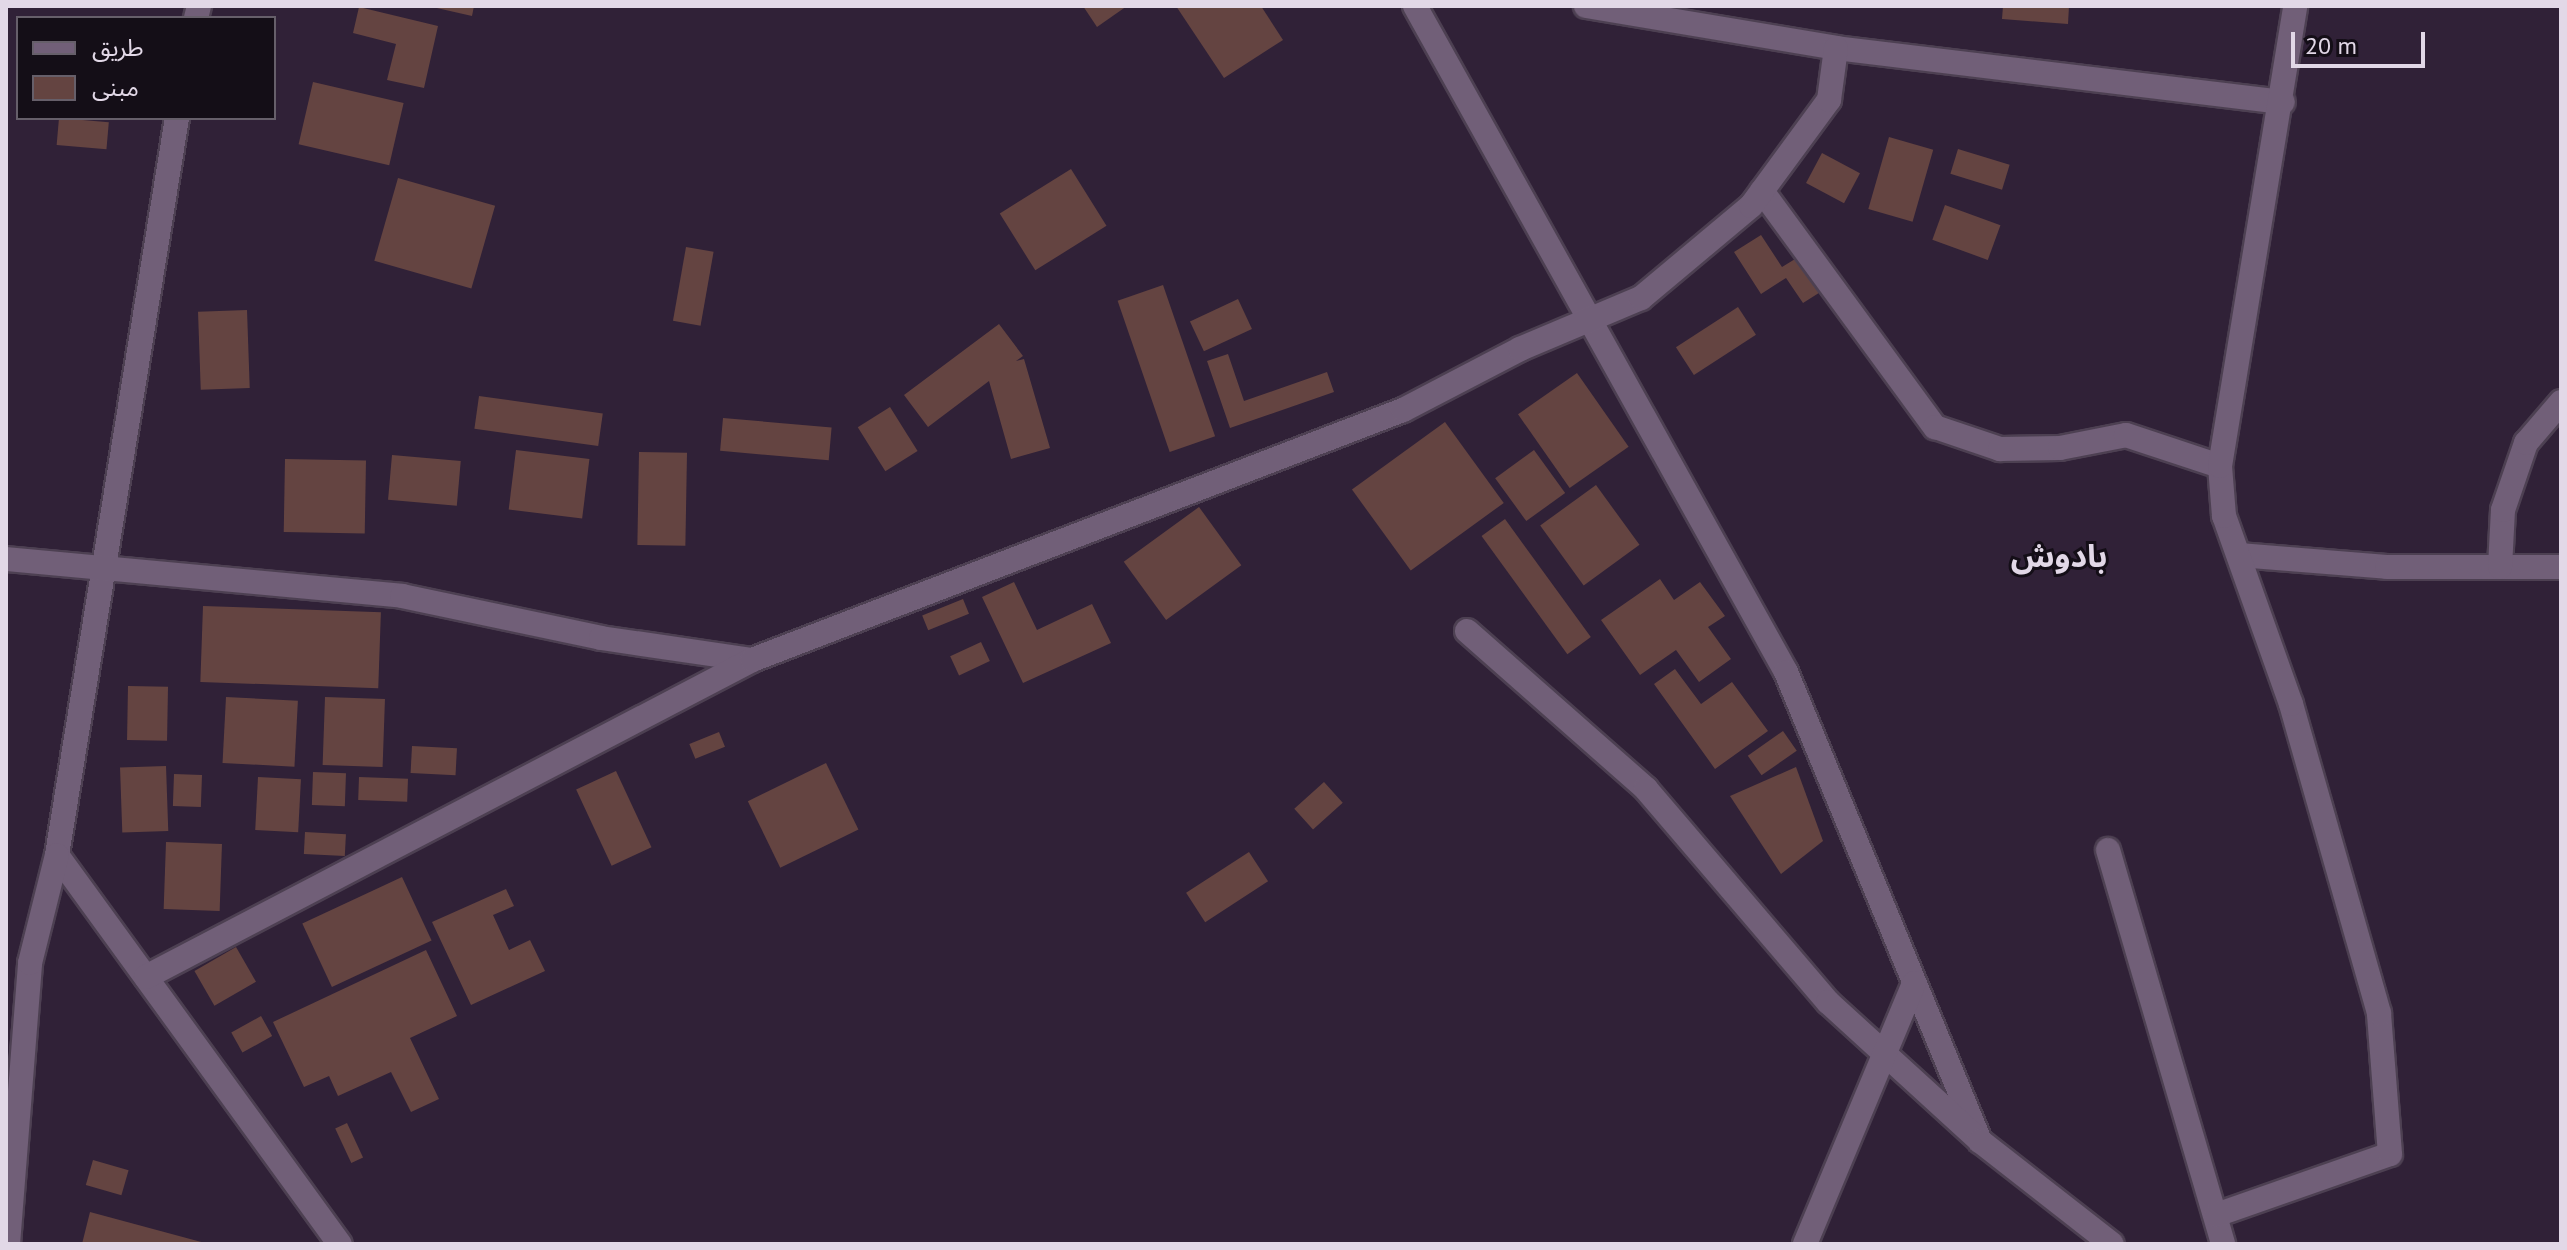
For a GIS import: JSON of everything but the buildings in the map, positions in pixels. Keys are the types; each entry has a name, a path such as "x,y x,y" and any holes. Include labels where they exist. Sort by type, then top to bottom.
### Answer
{"street":[{"path":"1415,6 1786,672 1980,1141"},
{"path":"1586,6 1711,17 1836,48 2283,102"},
{"path":"2216,1215 2390,1154 2376,998 2291,704 2224,516 2220,466 2283,102 2295,6"},
{"path":"146,977 752,660 1403,410 1641,298 1762,191 1829,100 1836,48"},
{"path":"8,1244 18,964 57,855 177,120"},
{"path":"1762,191 1935,427 2000,449 2060,448 2126,435 2220,466"},
{"path":"2500,567 2503,510 2526,443 2561,402"},
{"path":"2239,555 2561,567"},
{"path":"6,559 402,596 752,660"},
{"path":"1467,631 1646,789 1828,1002 1980,1141 2112,1244"},
{"path":"2108,850 2223,1244"},
{"path":"57,855 340,1244"},
{"path":"1805,1244 1883,1051 1914,983"}],"district":[{"name":"بادوش","path":"2059,555"}]}
